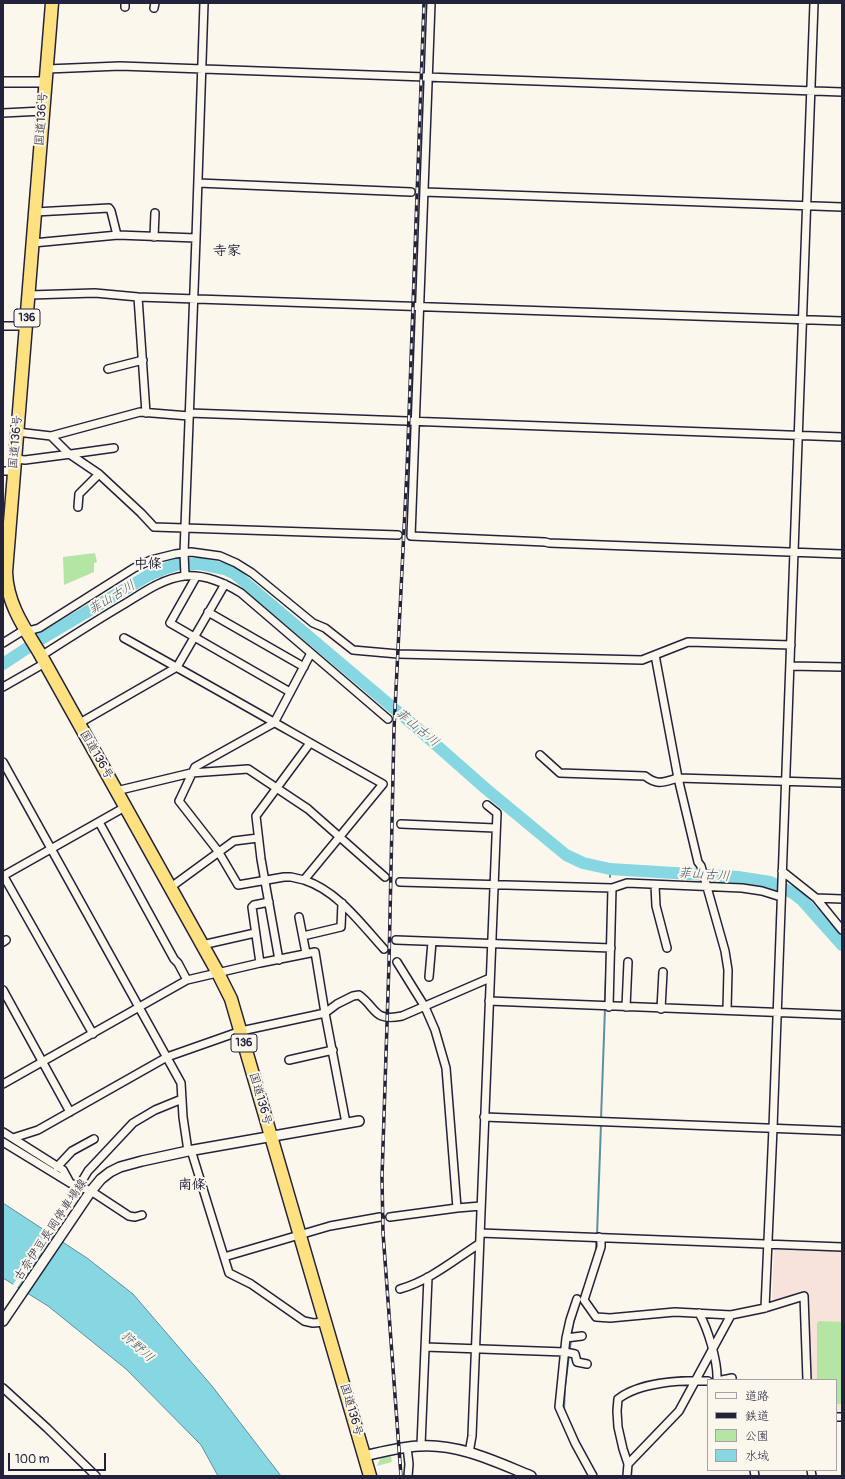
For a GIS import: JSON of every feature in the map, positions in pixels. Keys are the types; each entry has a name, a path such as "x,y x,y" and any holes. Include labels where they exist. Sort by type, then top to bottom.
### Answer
{"highway":[{"name":"国道136号","path":"52,3 17,432 11,467 6,572 4,584 26,633 171,887 218,972 231,999 370,1476"}],"main road":[{"path":"3,82 45,82"},
{"name":"古奈伊豆長岡停車場線","path":"3,1321 100,1179 120,1167 189,1151 359,1121"},
{"path":"364,1456 407,1447 421,1446 448,1448 490,1459 531,1476"}],"street":[{"path":"185,575 184,554 204,3"},
{"path":"431,3 427,77 411,536 549,543 842,554"},
{"path":"765,1308 773,1128 814,3"},
{"path":"47,69 120,66 202,68 842,92"},
{"path":"3,113 43,111"},
{"path":"198,183 411,192"},
{"path":"424,192 842,207"},
{"path":"35,212 109,208 117,235"},
{"path":"154,237 155,214"},
{"path":"33,243 117,235 196,238"},
{"path":"29,295 95,293 138,296 842,321"},
{"path":"138,296 146,413"},
{"path":"3,326 26,326"},
{"path":"108,369 143,360"},
{"path":"17,432 51,436 140,412 842,437"},
{"path":"51,436 71,454 98,474 134,506 154,527 398,535"},
{"path":"11,467 25,460 114,448"},
{"path":"78,507 79,494 98,474"},
{"path":"3,643 36,629 134,568 151,560 184,554 201,553 220,556 236,563 252,573 313,623 325,628 353,650 398,654 642,660 688,642 791,645"},
{"path":"3,687 41,657 103,616 154,586 185,575 225,584 241,593 388,719"},
{"path":"196,577 170,623 290,692"},
{"path":"78,724 177,667 225,584"},
{"path":"208,612 304,667"},
{"path":"124,638 382,784 304,880"},
{"path":"311,653 274,723 195,767 179,801 218,851 238,885 265,879 288,877 304,880 321,888 342,903 384,949"},
{"path":"655,656 678,778 698,862 701,866 725,951 728,970 727,1010"},
{"path":"790,666 842,668"},
{"path":"279,960 258,838 256,816 310,743"},
{"path":"540,755 560,773 645,776 655,783 661,783 678,778 842,783"},
{"path":"3,762 181,1083 189,1151 231,1274 251,1284 304,1320 313,1323 326,1322"},
{"path":"116,791 191,773 248,768 308,809 385,877"},
{"path":"469,1453 472,1436 476,1349 495,828 497,813 487,804"},
{"path":"93,1034 3,876 125,807"},
{"path":"99,822 187,980"},
{"path":"401,824 495,828"},
{"path":"171,887 218,851 236,840 258,838"},
{"path":"782,873 816,898 842,930"},
{"path":"400,882 612,888 628,883 654,885 706,884 762,891 781,896"},
{"path":"654,885 656,906 667,948"},
{"path":"608,1007 612,888"},
{"path":"816,898 842,899"},
{"path":"260,963 252,907 269,902"},
{"path":"303,936 340,928 342,924 342,903"},
{"path":"299,917 306,953"},
{"path":"202,944 256,933"},
{"path":"396,940 610,948"},
{"path":"429,977 432,942"},
{"path":"3,1084 187,980 315,952 346,1123"},
{"path":"397,962 425,1007 435,1030 446,1068 457,1208"},
{"path":"626,1007 628,962"},
{"path":"661,1009 663,972"},
{"path":"13,1138 38,1130 167,1057 241,1031 325,1013 337,1004 353,996 359,995 379,1016 402,1016 490,978"},
{"path":"3,990 70,1112"},
{"path":"489,1001 608,1007 842,1015"},
{"path":"289,1060 333,1050"},
{"path":"79,1186 88,1171 133,1123 155,1110 182,1098"},
{"path":"484,1117 842,1131"},
{"path":"3,1132 63,1170 70,1183"},
{"path":"57,1166 72,1151 94,1139"},
{"path":"3,1142 70,1183 91,1191 128,1216 135,1217 142,1215"},
{"path":"390,1217 481,1206"},
{"path":"224,1257 300,1234 339,1224 380,1217"},
{"path":"480,1233 842,1247"},
{"path":"598,1237 601,1242 601,1247 584,1300 596,1317 610,1318 675,1312 731,1315 765,1308 804,1296 807,1379"},
{"path":"400,1289 428,1277 479,1244"},
{"path":"421,1446 428,1277"},
{"path":"577,1299 570,1320 569,1338 559,1409 575,1444 593,1476"},
{"path":"699,1313 704,1322 717,1371 717,1379"},
{"path":"628,1464 630,1460 679,1411 711,1348 731,1315"},
{"path":"569,1338 582,1336"},
{"path":"426,1347 567,1353 575,1354 577,1362 587,1364"},
{"path":"727,1379 732,1378"},
{"path":"627,1476 628,1464 618,1429 618,1399 637,1388 695,1380 707,1381"},
{"path":"3,1388 36,1417 96,1476"},
{"path":"407,1447 409,1464 408,1476"}],"shaded area":[{"path":"776,1247 842,1249 842,1415 837,1415 837,1379 810,1379 806,1293 804,1292 775,1300 772,1298 774,1250"}],"green space":[{"path":"95,553 97,562 94,563 94,572 64,585 63,557"},
{"path":"819,1321 842,1322 842,1404 837,1404 837,1379 817,1379 817,1323"},
{"path":"391,1456 392,1462 377,1466 380,1459"}],"water":[{"name":"狩野川","path":"3,1203 87,1258 133,1294 212,1386 281,1476 218,1476 201,1445 126,1369 48,1306 3,1278"}],"pier":[{"path":"50,1231 54,1234 16,1289 12,1286"}],"waterway":[{"name":"菲山古川","path":"3,664 41,639 149,575 178,564 200,564 225,569 235,574 417,728 485,788 566,855 583,863 610,869 738,877 770,882 793,893 802,900 842,945"},
{"name":"菲山古川","path":"610,869 610,877"},
{"path":"607,936 607,946"},
{"path":"605,1003 607,950"},
{"path":"601,1119 605,1008"},
{"path":"597,1235 601,1124"},
{"path":"596,1240 596,1253"},
{"path":"571,1336 581,1297"},
{"path":"564,1411 565,1386 571,1340"}],"railway":[{"path":"401,1476 383,1233 382,1177 389,963 394,729 407,470 424,3"}],"district":[{"name":"寺家","path":"227,251"},
{"name":"中條","path":"148,564"},
{"name":"南條","path":"192,1185"}]}
